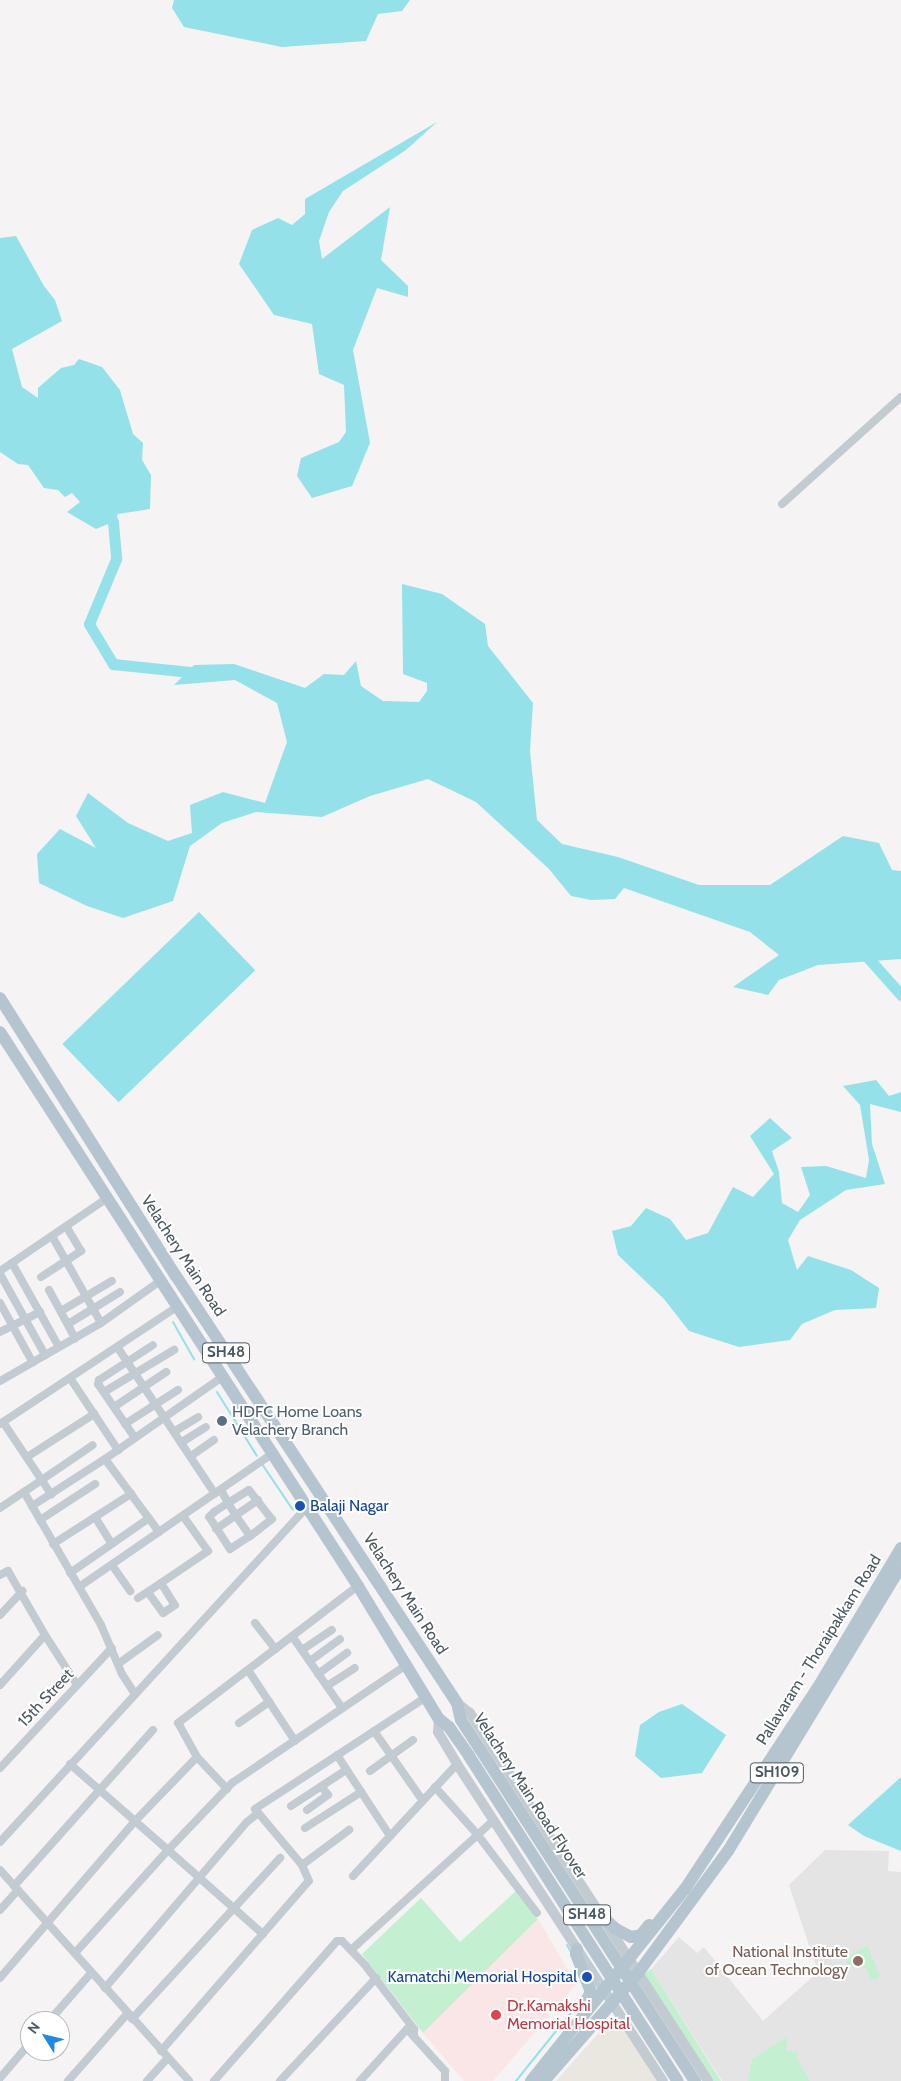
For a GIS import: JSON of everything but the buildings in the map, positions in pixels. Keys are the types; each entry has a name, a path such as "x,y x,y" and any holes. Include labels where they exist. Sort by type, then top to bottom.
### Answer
{"main road":[{"name":"Velachery Main Road","path":"0,998 176,1276 457,1703"},
{"name":"Velachery Main Road","path":"0,1032 106,1199 358,1586 439,1719"},
{"name":"Pallavaram - Thoraipakkam Road","path":"686,1890 725,1856 890,1577 897,1564 901,1548"},
{"path":"373,1611 390,1600"},
{"name":"Pallavaram - Thoraipakkam Road","path":"531,2081 602,1989 630,1960 686,1890 712,1847 824,1687"},
{"name":"Velachery Main Road Flyover","path":"457,1703 461,1720 474,1752 678,2081"},
{"name":"Velachery Main Road Flyover","path":"439,1719 450,1727 474,1752 695,2081"},
{"path":"596,1910 616,1929 631,1936 641,1935 673,1907"},
{"name":"Pallavaram - Thoraipakkam Road","path":"544,2081 638,1973 673,1907"},
{"path":"548,2060 548,2051 591,1992 576,1954 577,1949"}],"street":[{"path":"782,504 901,397"},
{"path":"45,1356 4,1290 0,1272 106,1199"},
{"path":"41,1277 81,1252 66,1226"},
{"path":"52,1236 101,1323"},
{"path":"12,1263 59,1348"},
{"path":"61,1311 112,1281"},
{"path":"0,1381 101,1323 160,1281"},
{"path":"49,1290 76,1338"},
{"path":"68,1324 120,1292"},
{"path":"0,1303 32,1363"},
{"path":"51,1494 2,1423 118,1348 177,1306"},
{"path":"0,1332 40,1312"},
{"path":"135,1438 104,1392 99,1380 153,1345"},
{"path":"118,1348 198,1467 228,1503 250,1536"},
{"path":"104,1392 174,1350"},
{"path":"114,1407 166,1372"},
{"path":"32,1506 105,1459 222,1377"},
{"path":"70,1378 118,1450"},
{"path":"125,1424 178,1390"},
{"path":"27,1458 94,1414"},
{"path":"175,1432 198,1417"},
{"path":"182,1442 206,1427"},
{"path":"191,1456 214,1440"},
{"path":"0,1508 93,1446"},
{"path":"79,1588 272,1454"},
{"path":"105,1459 159,1532"},
{"path":"198,1467 206,1462"},
{"path":"40,1520 95,1484"},
{"path":"250,1490 258,1500 272,1519 232,1549 209,1517 250,1490"},
{"path":"24,1492 112,1648 118,1664 135,1694"},
{"path":"53,1544 131,1494"},
{"path":"13,1499 32,1506"},
{"path":"216,1529 258,1500"},
{"path":"0,1842 306,1508"},
{"path":"138,1598 208,1551 183,1516"},
{"path":"95,1517 111,1543"},
{"path":"70,1573 149,1518"},
{"path":"112,1565 130,1591"},
{"path":"0,1576 8,1571 22,1591 45,1635 77,1685"},
{"path":"148,1592 163,1613 176,1605 161,1583"},
{"path":"226,1789 197,1757 178,1723 358,1586"},
{"path":"0,1615 22,1591"},
{"path":"255,1623 274,1649"},
{"path":"302,1650 332,1630"},
{"path":"0,1685 45,1635"},
{"path":"118,1664 158,1635"},
{"path":"292,1636 342,1708"},
{"path":"310,1661 340,1639"},
{"name":"15th Street","path":"0,1768 112,1648"},
{"path":"318,1674 347,1653"},
{"path":"75,1953 226,1789 406,1665"},
{"path":"327,1686 355,1668"},
{"path":"248,1670 294,1741"},
{"path":"161,2051 308,1881 302,1865 255,1809 426,1697"},
{"path":"239,1723 269,1702"},
{"path":"457,1703 470,1713 708,2081"},
{"path":"439,1719 438,1732 457,1764 611,2004 663,2081"},
{"path":"0,1910 16,1888 153,1730"},
{"path":"374,1731 423,1801"},
{"path":"370,1771 413,1740"},
{"path":"337,1755 390,1836"},
{"path":"0,1978 135,1821 197,1757"},
{"path":"70,1764 263,1934"},
{"path":"353,1876 457,1764"},
{"path":"291,1806 346,1770"},
{"path":"307,1810 328,1796 321,1786"},
{"path":"436,1787 477,1834 537,1913"},
{"path":"305,1828 361,1792"},
{"path":"105,1988 247,1822 258,1813"},
{"path":"351,1950 494,1820"},
{"path":"302,1865 349,1830"},
{"path":"68,2081 280,1858"},
{"path":"0,1870 189,2081"},
{"path":"214,2081 337,1941 342,1941 376,1978 414,2029 414,2035"},
{"path":"58,2011 92,1972"},
{"path":"280,2081 376,1978"},
{"path":"360,2081 400,2033 407,2029 445,2071 445,2081"},
{"path":"0,2078 20,2055"},
{"path":"147,2081 168,2058"}],"shaded area":[{"name":"National Institute of Ocean Technology","path":"825,1850 889,1851 888,1871 901,1872 901,2081 722,2081 651,1969 679,1937 697,1953 704,1947 763,2021 818,1972 789,1885"},
{"name":"Dr.Kamakshi Memorial Hospital","path":"538,1919 576,1984 493,2081 464,2081 423,2033"},
{"path":"614,2016 659,2081 556,2081 571,2064"}],"green space":[{"path":"516,1891 538,1919 423,2033 362,1954 421,1898 460,1942"},
{"path":"867,1945 880,1976 876,1980 870,1979 867,1969 847,1964 847,1958"},
{"path":"651,1969 721,2081 712,2081 644,1973"},
{"path":"787,2037 786,2051 797,2052 798,2060 810,2081 748,2081 752,2059"}],"water":[{"path":"174,0 410,0 402,11 378,14 366,41 282,47 184,27 172,8"},
{"path":"437,122 406,150 343,191 329,212 319,241 322,259 390,207 381,260 408,286 408,297 377,288 353,350 370,443 352,486 312,498 297,476 301,458 339,442 346,432 344,385 319,374 312,324 274,315 239,264 252,230 278,218 292,225 305,214 305,199"},
{"path":"16,236 44,286 55,300 62,321 12,349 22,387 38,398 38,388 61,368 74,365 79,359 102,367 120,390 133,434 143,443 142,460 151,475 150,509 118,514 113,522 96,529 67,512 80,502 72,493 65,497 58,490 44,488 28,465 18,464 0,452 0,238"},
{"path":"402,584 442,594 485,624 488,646 533,703 530,751 537,820 562,844 618,857 699,885 770,885 843,836 879,843 892,870 901,871 901,959 818,965 779,980 768,995 733,987 779,955 750,932 624,888 615,899 591,900 571,896 549,869 476,802 428,779 370,796 322,817 256,812 222,823 190,846 173,901 123,918 87,906 39,883 37,854 60,829 96,848 76,816 88,793 128,823 168,841 192,833 190,805 223,792 265,803 287,742 277,703 235,680 174,685 194,665 234,664 305,688 324,674 344,675 356,661 361,686 383,701 419,702 427,691 427,683 403,674"},
{"path":"199,912 255,970 119,1102 62,1044"},
{"path":"876,1080 889,1096 901,1092 901,1112 870,1104 872,1144 885,1184 846,1190 800,1220 788,1240 797,1270 808,1256 851,1270 879,1288 876,1308 835,1310 802,1324 790,1340 739,1347 689,1331 664,1299 618,1255 612,1231 631,1226 646,1208 670,1219 686,1240 708,1233 733,1187 753,1197 774,1174 750,1136 770,1118 792,1138 772,1151 779,1172 782,1203 798,1212 810,1195 801,1167 826,1166 866,1178 869,1160 860,1105 843,1086"},
{"path":"682,1704 726,1735 702,1773 661,1778 635,1756 640,1725 659,1712"},
{"path":"901,1777 901,1851 864,1836 848,1825"}],"waterway":[{"path":"107,508 113,522 116,559 89,624 113,664 200,673"},
{"path":"862,951 901,995"},
{"path":"173,1322 194,1359"},
{"path":"217,1392 257,1456"},
{"path":"262,1464 293,1510"},
{"path":"567,1945 571,1952"},
{"path":"516,2081 580,2001"}],"place":[{"name":"HDFC Home Loans Velachery Branch","path":"222,1421"},
{"name":"Balaji Nagar","path":"300,1506"},
{"name":"National Institute of Ocean Technology","path":"858,1961"},
{"name":"Kamatchi Memorial Hospital","path":"587,1977"},
{"name":"Dr.Kamakshi Memorial Hospital","path":"496,2015"}]}
